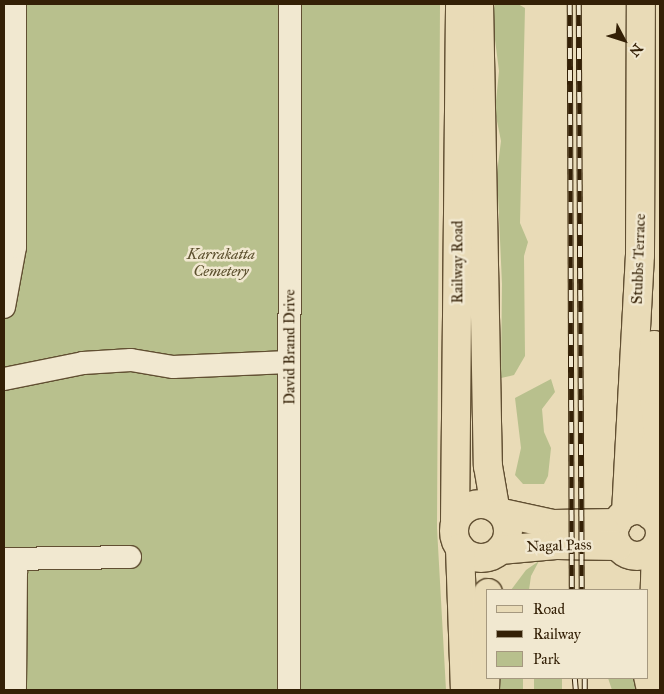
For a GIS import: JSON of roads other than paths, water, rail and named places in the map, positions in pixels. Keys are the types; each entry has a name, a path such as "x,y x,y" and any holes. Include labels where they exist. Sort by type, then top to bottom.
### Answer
{"main road":[{"name":"Railway Road","path":"456,520 460,4"},
{"name":"Railway Road","path":"479,4 488,466 499,510"},
{"name":"Stubbs Terrace","path":"639,589 627,530 640,255 641,4"},
{"name":"Stubbs Terrace","path":"627,530 651,466 658,430 653,390 659,252 660,114"},
{"path":"465,690 460,548 454,535 456,520 472,504 499,510 508,528 497,552 489,589"},
{"name":"Nagal Pass","path":"499,510 553,524 627,530"},
{"path":"627,530 659,526 656,547 654,613 660,668"},
{"name":"Nagal Pass","path":"497,552 556,545 627,530"},
{"path":"460,548 476,558 497,552"},
{"path":"485,690 487,625"}],"lane":[{"path":"4,307 15,247 9,148 15,4"},
{"name":"David Brand Drive","path":"289,690 290,4"},
{"path":"4,379 83,363 130,360 173,367 290,362"},
{"path":"5,559 130,556"},
{"path":"5,559 13,564 16,571 15,690"}],"railway":[{"path":"570,4 572,589"},
{"path":"579,4 582,589"},
{"path":"575,679 576,690"},
{"path":"585,679 585,690"}],"park label":[{"name":"Karrakatta Cemetery","path":"221,262"}]}
